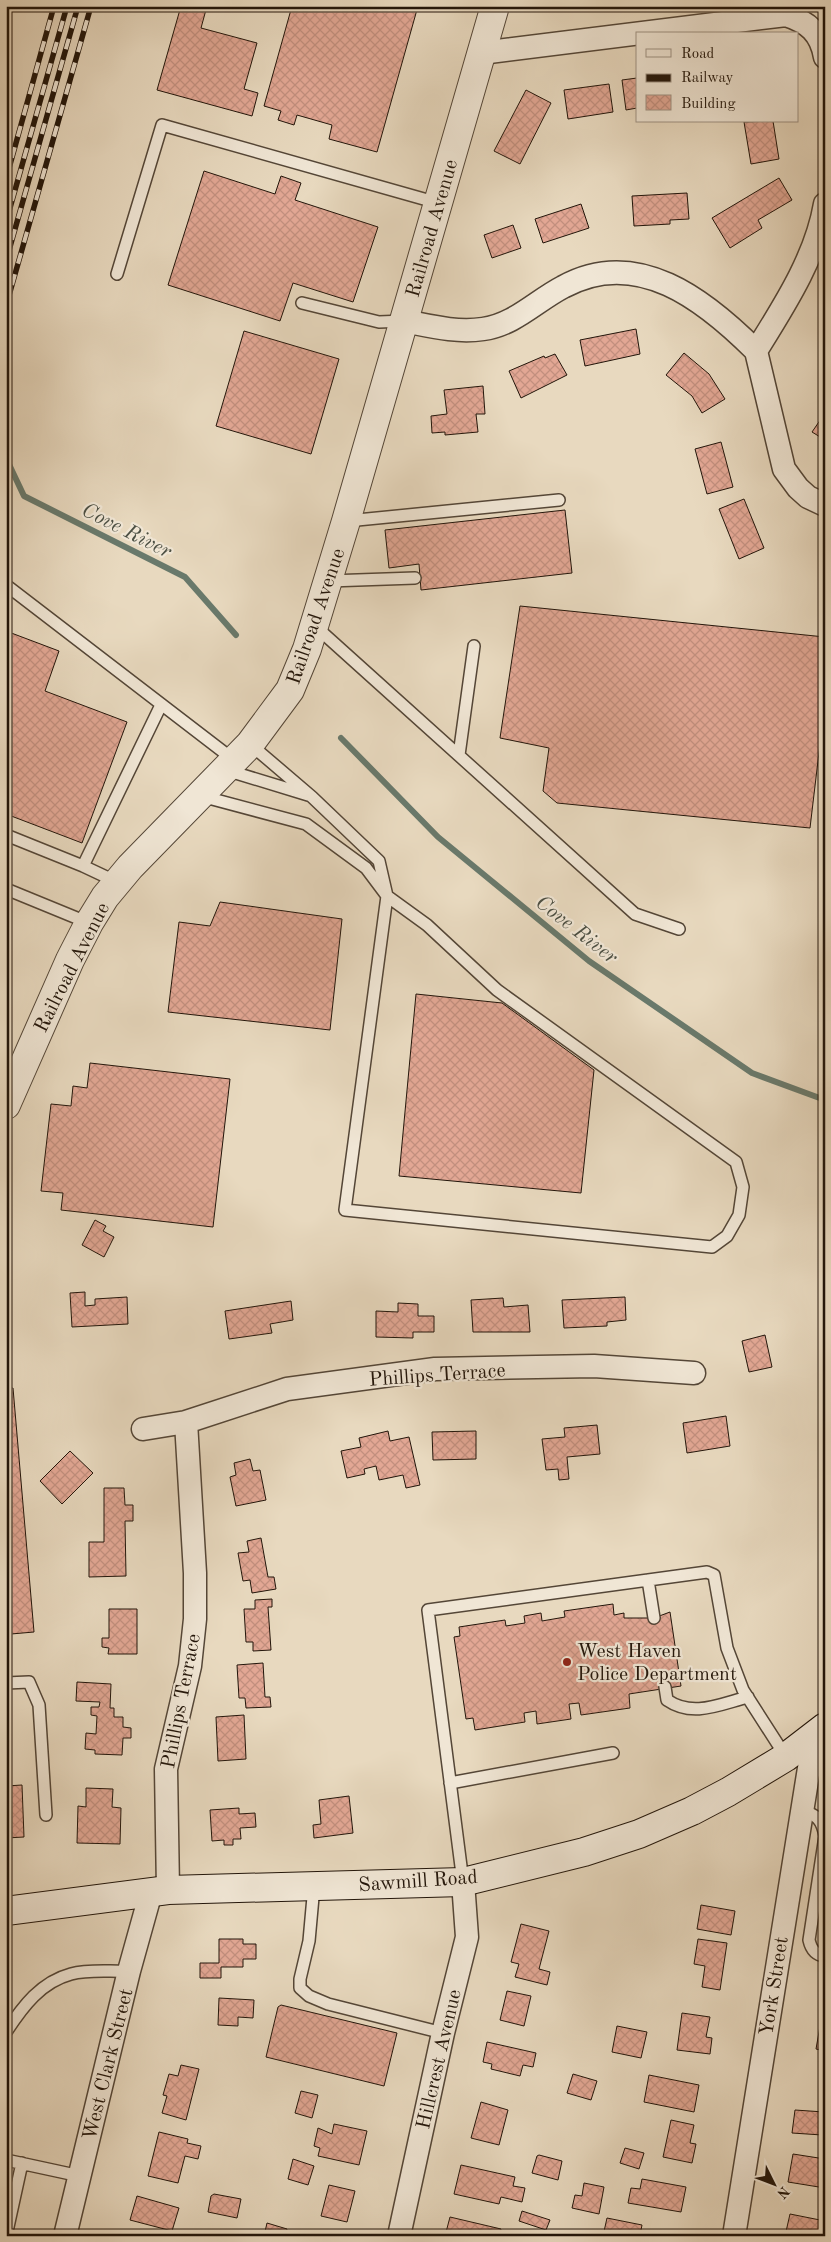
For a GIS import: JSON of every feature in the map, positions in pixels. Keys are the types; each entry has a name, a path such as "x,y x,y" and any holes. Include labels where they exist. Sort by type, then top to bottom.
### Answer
{"street":[{"name":"Railroad Avenue","path":"6,1105 70,960 89,923 117,882 237,759 290,690 307,648 346,521 495,6"},
{"path":"650,32 786,15 805,22 816,32 824,48 825,57"},
{"path":"481,53 636,34"},
{"path":"756,351 790,294 813,244 825,204"},
{"path":"404,321 456,330 484,329 503,324 571,282 595,275 624,272 653,278 685,292 712,310 756,351 784,469 798,488 808,497 825,505"},
{"name":"Phillips Terrace","path":"143,1430 186,1422 287,1389 435,1369 594,1366 694,1373"},
{"name":"Phillips Terrace","path":"160,1892 166,1769 190,1666 195,1619 195,1573 186,1422"},
{"name":"Sawmill Road","path":"6,1911 160,1892 463,1882 584,1852 639,1834 692,1811 786,1757 819,1732"},
{"name":"York Street","path":"734,2236 801,1811 819,1732"},
{"name":"Hillcrest Avenue","path":"398,2236 443,2033 467,1938 463,1882"},
{"name":"West Clark Street","path":"66,2236 129,1971 160,1892"}],"lane":[{"path":"117,274 162,125 438,203"},
{"path":"302,303 379,322 404,321"},
{"path":"346,521 559,500"},
{"path":"328,580 415,578"},
{"path":"6,585 161,705 237,759 312,797 379,861 387,896 345,1210 712,1247 728,1236 739,1215 743,1186 736,1162 497,990 427,925 387,896 366,868 306,824 201,796"},
{"path":"314,624 635,914 679,928"},
{"path":"459,755 474,646"},
{"path":"83,866 161,705"},
{"path":"237,759 312,797"},
{"path":"6,835 117,882"},
{"path":"6,889 89,923"},
{"path":"463,1882 428,1610 707,1572 714,1575 727,1648 748,1697 786,1757"},
{"path":"648,1580 654,1618"},
{"path":"6,1684 29,1682 39,1705 46,1816"},
{"path":"665,1688 667,1700 686,1710 697,1710 748,1697"},
{"path":"450,1782 613,1753"},
{"path":"801,1811 813,1813 818,1817 824,1829 809,1940 811,1949 819,1955 825,1956"},
{"path":"314,1886 309,1941 300,1979 300,1988 309,1996 328,2004 443,2033"},
{"path":"6,2032 22,2007 49,1982 72,1973 129,1971"},
{"path":"6,2160 80,2176"},
{"path":"6,2236 22,2164"}],"building":[{"path":"181,6 207,6 201,28 257,43 244,89 258,93 252,116 157,90"},
{"path":"292,6 418,6 377,152 329,139 332,125 297,115 294,125 278,120 281,111 264,106"},
{"path":"636,78 636,108 626,110 622,80"},
{"path":"609,84 613,112 568,119 564,90"},
{"path":"526,90 551,103 520,164 494,151"},
{"path":"744,122 773,122 779,159 751,164"},
{"path":"204,171 275,194 281,176 301,183 295,200 378,227 353,302 293,283 280,321 168,285"},
{"path":"779,178 792,200 758,220 762,228 730,248 712,218"},
{"path":"687,193 689,219 670,220 670,224 634,226 632,196"},
{"path":"581,204 589,228 543,243 535,219"},
{"path":"513,225 521,248 492,258 484,235"},
{"path":"636,329 640,354 585,366 580,340"},
{"path":"244,331 339,359 311,454 216,426"},
{"path":"684,353 709,374 725,399 702,413 692,396 666,375"},
{"path":"555,354 567,375 521,398 509,371 544,356 545,358"},
{"path":"483,386 485,414 476,414 478,432 445,435 445,432 432,433 431,416 447,414 444,390"},
{"path":"825,413 825,440 812,432"},
{"path":"721,442 733,487 707,494 695,449"},
{"path":"744,499 764,548 739,559 719,509"},
{"path":"565,510 572,573 421,590 419,564 389,568 385,530"},
{"path":"520,606 825,637 825,702 810,828 557,803 543,791 549,748 500,738"},
{"path":"6,631 59,651 45,691 127,722 82,843 6,814"},
{"path":"220,902 342,919 330,1030 168,1012 179,922 210,926"},
{"path":"416,994 502,1003 594,1070 581,1193 399,1176"},
{"path":"90,1063 230,1079 213,1227 61,1210 63,1193 41,1191 51,1104 71,1106 73,1086 87,1088"},
{"path":"95,1220 106,1226 103,1231 114,1237 104,1257 82,1245"},
{"path":"85,1292 85,1306 95,1305 95,1299 127,1297 128,1324 72,1327 70,1293"},
{"path":"625,1297 626,1320 607,1322 607,1326 564,1328 562,1300"},
{"path":"503,1298 504,1307 528,1305 530,1332 473,1332 471,1300"},
{"path":"291,1301 293,1320 270,1324 272,1333 229,1339 225,1311"},
{"path":"398,1303 418,1304 418,1316 434,1316 434,1332 413,1332 413,1338 376,1337 376,1311 398,1312"},
{"path":"765,1335 772,1367 749,1372 742,1341"},
{"path":"13,1388 34,1632 11,1634 8,1602 6,1602 6,1389"},
{"path":"726,1416 730,1446 687,1453 683,1423"},
{"path":"597,1425 600,1454 567,1457 569,1479 559,1480 558,1469 546,1470 542,1439 565,1437 564,1428"},
{"path":"388,1431 390,1441 409,1437 420,1485 406,1488 403,1475 379,1480 376,1466 364,1469 365,1474 347,1478 341,1451 361,1447 359,1438"},
{"path":"476,1431 476,1459 433,1460 432,1432"},
{"path":"70,1451 93,1473 62,1504 40,1481"},
{"path":"250,1459 253,1471 260,1470 266,1500 236,1506 230,1477 236,1475 234,1463"},
{"path":"104,1488 124,1488 125,1505 133,1505 133,1521 125,1521 126,1576 89,1577 89,1542 104,1542"},
{"path":"261,1538 268,1577 274,1577 276,1589 252,1593 250,1580 243,1581 238,1553 249,1552 247,1541"},
{"path":"272,1599 272,1607 268,1607 271,1650 253,1651 253,1642 246,1642 244,1609 255,1609 255,1600"},
{"name":"West Haven Police Department","path":"613,1604 614,1615 624,1613 624,1618 654,1618 670,1612 681,1686 629,1694 630,1708 581,1715 579,1703 569,1704 571,1719 537,1724 536,1711 524,1713 525,1722 475,1730 473,1718 466,1719 454,1637 460,1636 459,1627 505,1620 506,1626 525,1623 524,1616 541,1613 542,1621 565,1617 564,1611"},
{"path":"109,1609 137,1609 137,1654 108,1654 109,1648 102,1647 102,1638 109,1638"},
{"path":"263,1663 265,1697 270,1697 271,1707 246,1708 245,1698 239,1698 237,1665"},
{"path":"77,1682 111,1684 110,1708 114,1708 114,1717 123,1717 123,1727 131,1728 131,1738 123,1738 122,1755 95,1754 95,1750 85,1749 86,1733 96,1734 97,1716 91,1715 91,1707 99,1707 100,1702 76,1701"},
{"path":"244,1715 246,1759 218,1761 216,1717"},
{"path":"6,1724 9,1724 8,1756 6,1756"},
{"path":"22,1785 24,1837 6,1838 6,1786"},
{"path":"86,1788 113,1789 112,1807 121,1808 120,1844 77,1843 78,1806 86,1807"},
{"path":"349,1796 353,1833 314,1838 313,1825 321,1824 319,1800"},
{"path":"239,1808 239,1814 255,1813 256,1827 240,1828 241,1839 233,1839 233,1845 224,1845 224,1840 212,1841 210,1810"},
{"path":"701,1905 735,1911 731,1935 697,1929"},
{"path":"521,1924 549,1931 539,1969 550,1972 547,1985 515,1977 519,1964 511,1962"},
{"path":"219,1939 243,1939 243,1944 256,1944 256,1959 243,1959 243,1967 221,1967 221,1978 200,1978 200,1963 219,1963"},
{"path":"698,1939 727,1943 720,1990 702,1987 705,1966 694,1964"},
{"path":"507,1991 531,1996 524,2026 500,2020"},
{"path":"219,1998 254,2000 253,2018 238,2017 238,2026 218,2025"},
{"path":"281,2005 397,2033 384,2086 266,2057 278,2007"},
{"path":"823,2009 825,2009 825,2051 816,2049"},
{"path":"682,2013 710,2017 706,2037 712,2038 710,2054 677,2050"},
{"path":"617,2026 647,2032 641,2058 612,2052"},
{"path":"487,2042 536,2053 533,2067 523,2065 520,2076 491,2069 492,2064 483,2062"},
{"path":"181,2065 199,2069 186,2120 162,2113 167,2096 163,2095 169,2074 178,2076"},
{"path":"573,2074 597,2081 591,2100 567,2093"},
{"path":"649,2075 699,2085 694,2112 644,2102"},
{"path":"301,2091 318,2095 312,2118 295,2113"},
{"path":"481,2102 508,2110 499,2145 471,2138"},
{"path":"795,2110 824,2112 822,2135 792,2133"},
{"path":"671,2120 694,2125 690,2143 696,2144 692,2163 663,2157"},
{"path":"334,2124 367,2131 359,2165 318,2156 320,2148 314,2146 318,2128 332,2134"},
{"path":"159,2132 188,2139 187,2143 201,2146 198,2159 185,2156 178,2183 148,2176"},
{"path":"625,2148 644,2153 639,2169 620,2163"},
{"path":"793,2154 825,2159 825,2188 788,2182"},
{"path":"537,2156 562,2161 558,2180 532,2173"},
{"path":"293,2159 314,2166 308,2185 288,2179"},
{"path":"461,2165 515,2177 513,2186 525,2188 522,2202 501,2197 499,2204 454,2194"},
{"path":"642,2179 686,2187 681,2212 628,2203 631,2188 640,2189"},
{"path":"584,2183 604,2187 599,2214 572,2208 575,2195 582,2196"},
{"path":"329,2185 355,2191 347,2222 321,2216"},
{"path":"214,2194 241,2199 237,2218 208,2212 211,2196"},
{"path":"137,2196 179,2208 172,2231 130,2220"},
{"path":"522,2211 550,2220 546,2230 519,2221"},
{"path":"790,2214 825,2221 825,2236 785,2236"},
{"path":"450,2217 501,2229 499,2236 445,2236"},
{"path":"607,2218 642,2225 640,2235 643,2236 603,2236"},
{"path":"267,2223 287,2229 285,2236 264,2236"}],"waterway":[{"name":"Cove River","path":"6,458 24,496 185,577 236,635"},
{"name":"Cove River","path":"341,738 438,837 589,961 752,1073 825,1100"}],"railway":[{"path":"6,179 54,6"},
{"path":"6,222 67,6"},
{"path":"6,261 78,6"},
{"path":"6,306 91,6"}],"place":[{"name":"West Haven Police Department","path":"567,1662"}]}
